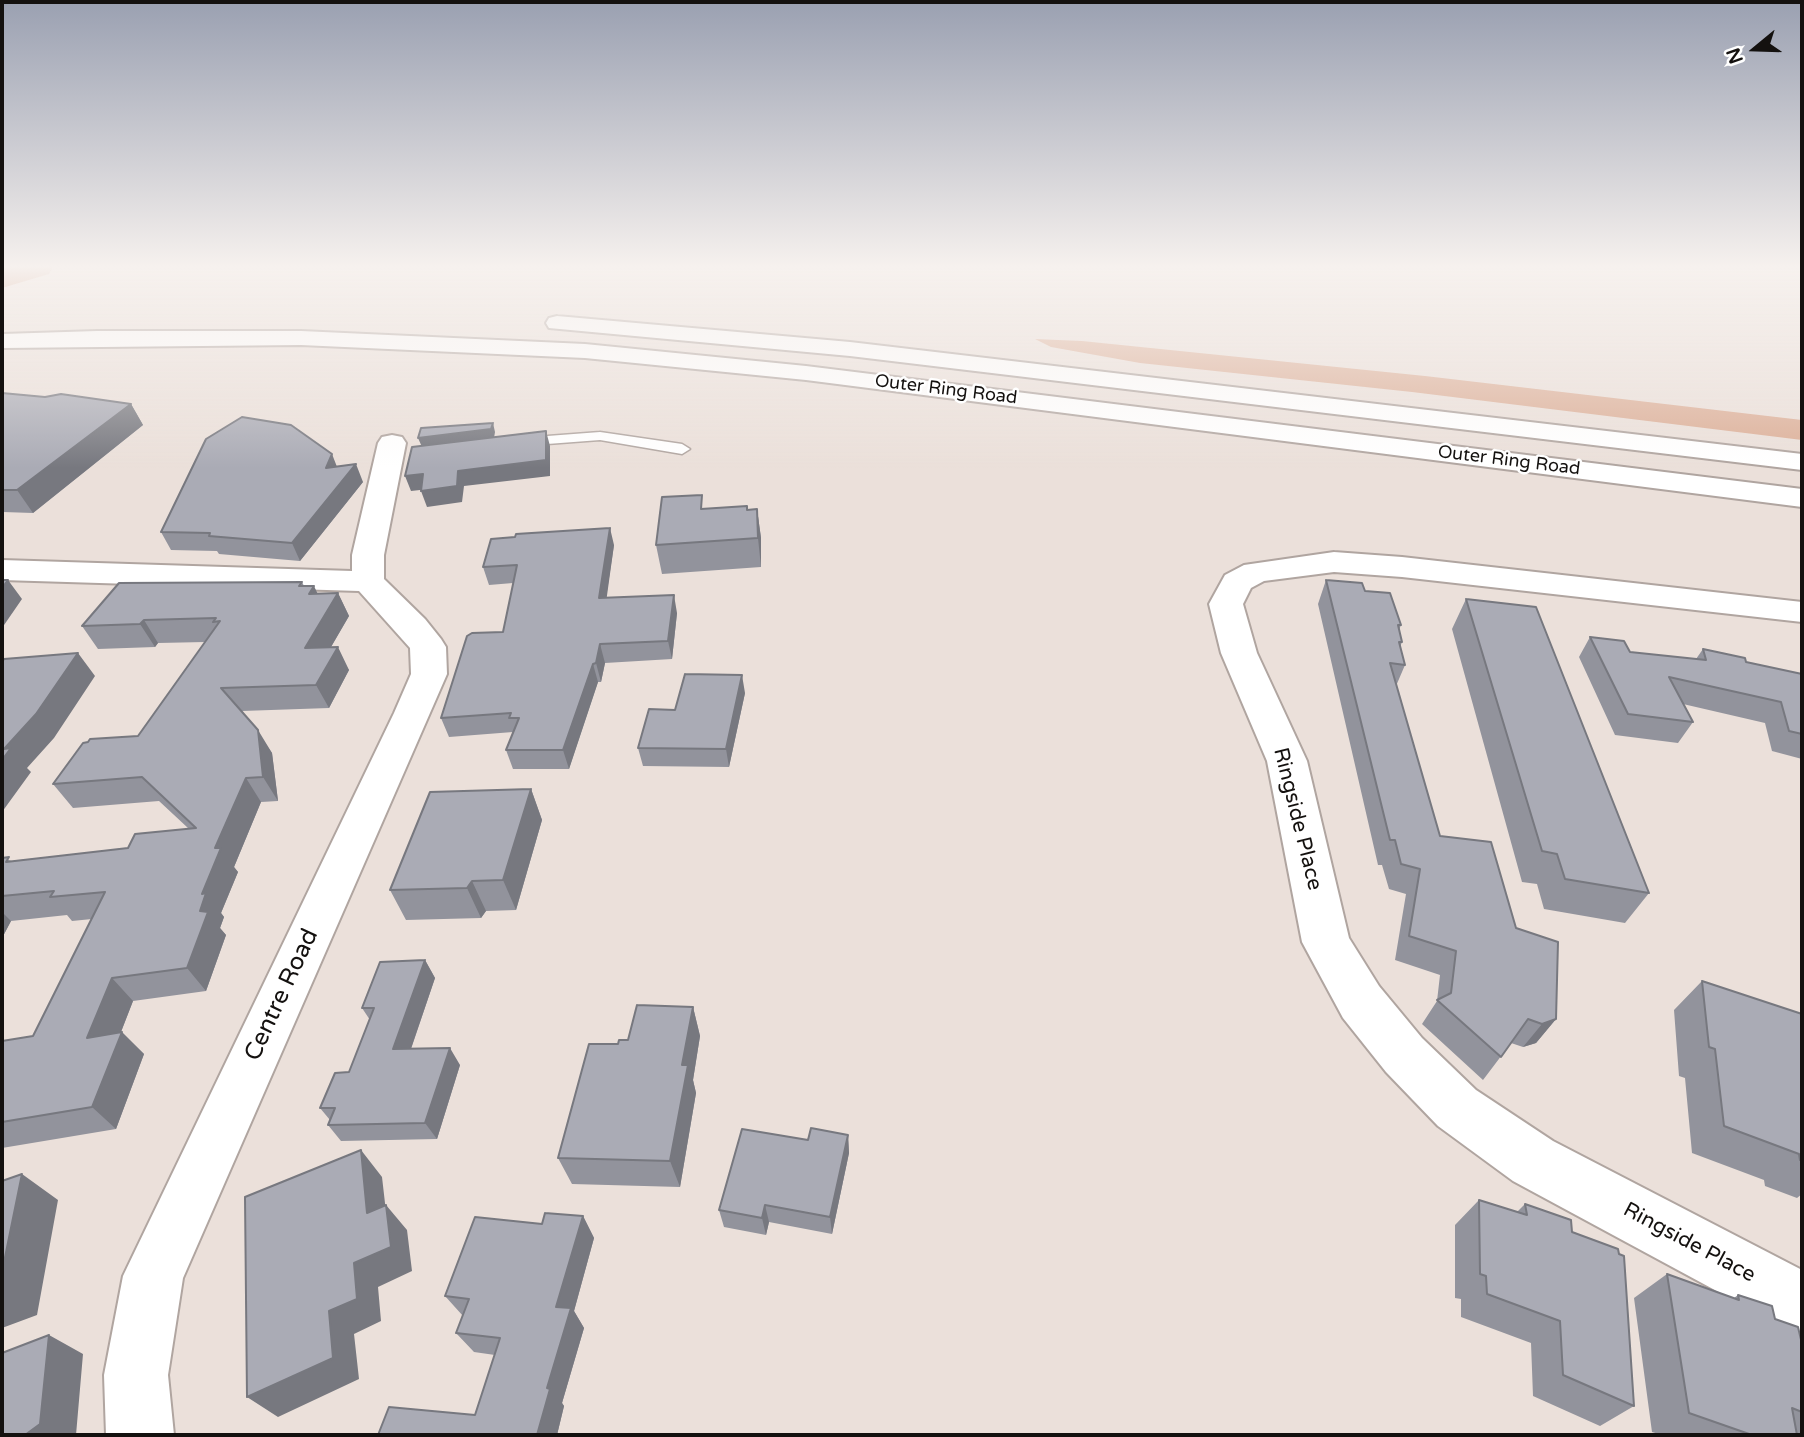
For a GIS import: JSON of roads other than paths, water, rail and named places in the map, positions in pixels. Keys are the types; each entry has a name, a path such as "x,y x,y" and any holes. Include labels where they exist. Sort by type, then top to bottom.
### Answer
{"main road":[{"name":"Outer Ring Road","path":"678,334 850,349 1802,462"},
{"name":"Outer Ring Road","path":"2,341 301,338 584,351 806,373 1802,498"},
{"path":"2,570 368,580 368,555 398,452"},
{"name":"Ringside Place","path":"1802,612 1402,567 1334,562 1256,572 1237,582 1227,604 1240,653 1287,761 1326,942 1361,1002 1404,1055 1457,1108 1533,1161 1786,1294 1802,1306"},
{"name":"Centre Road","path":"140,1435 136,1376 153,1276 429,674 428,647 413,627 368,580"}],"lane":[{"path":"500,444 600,436 682,449"}]}
